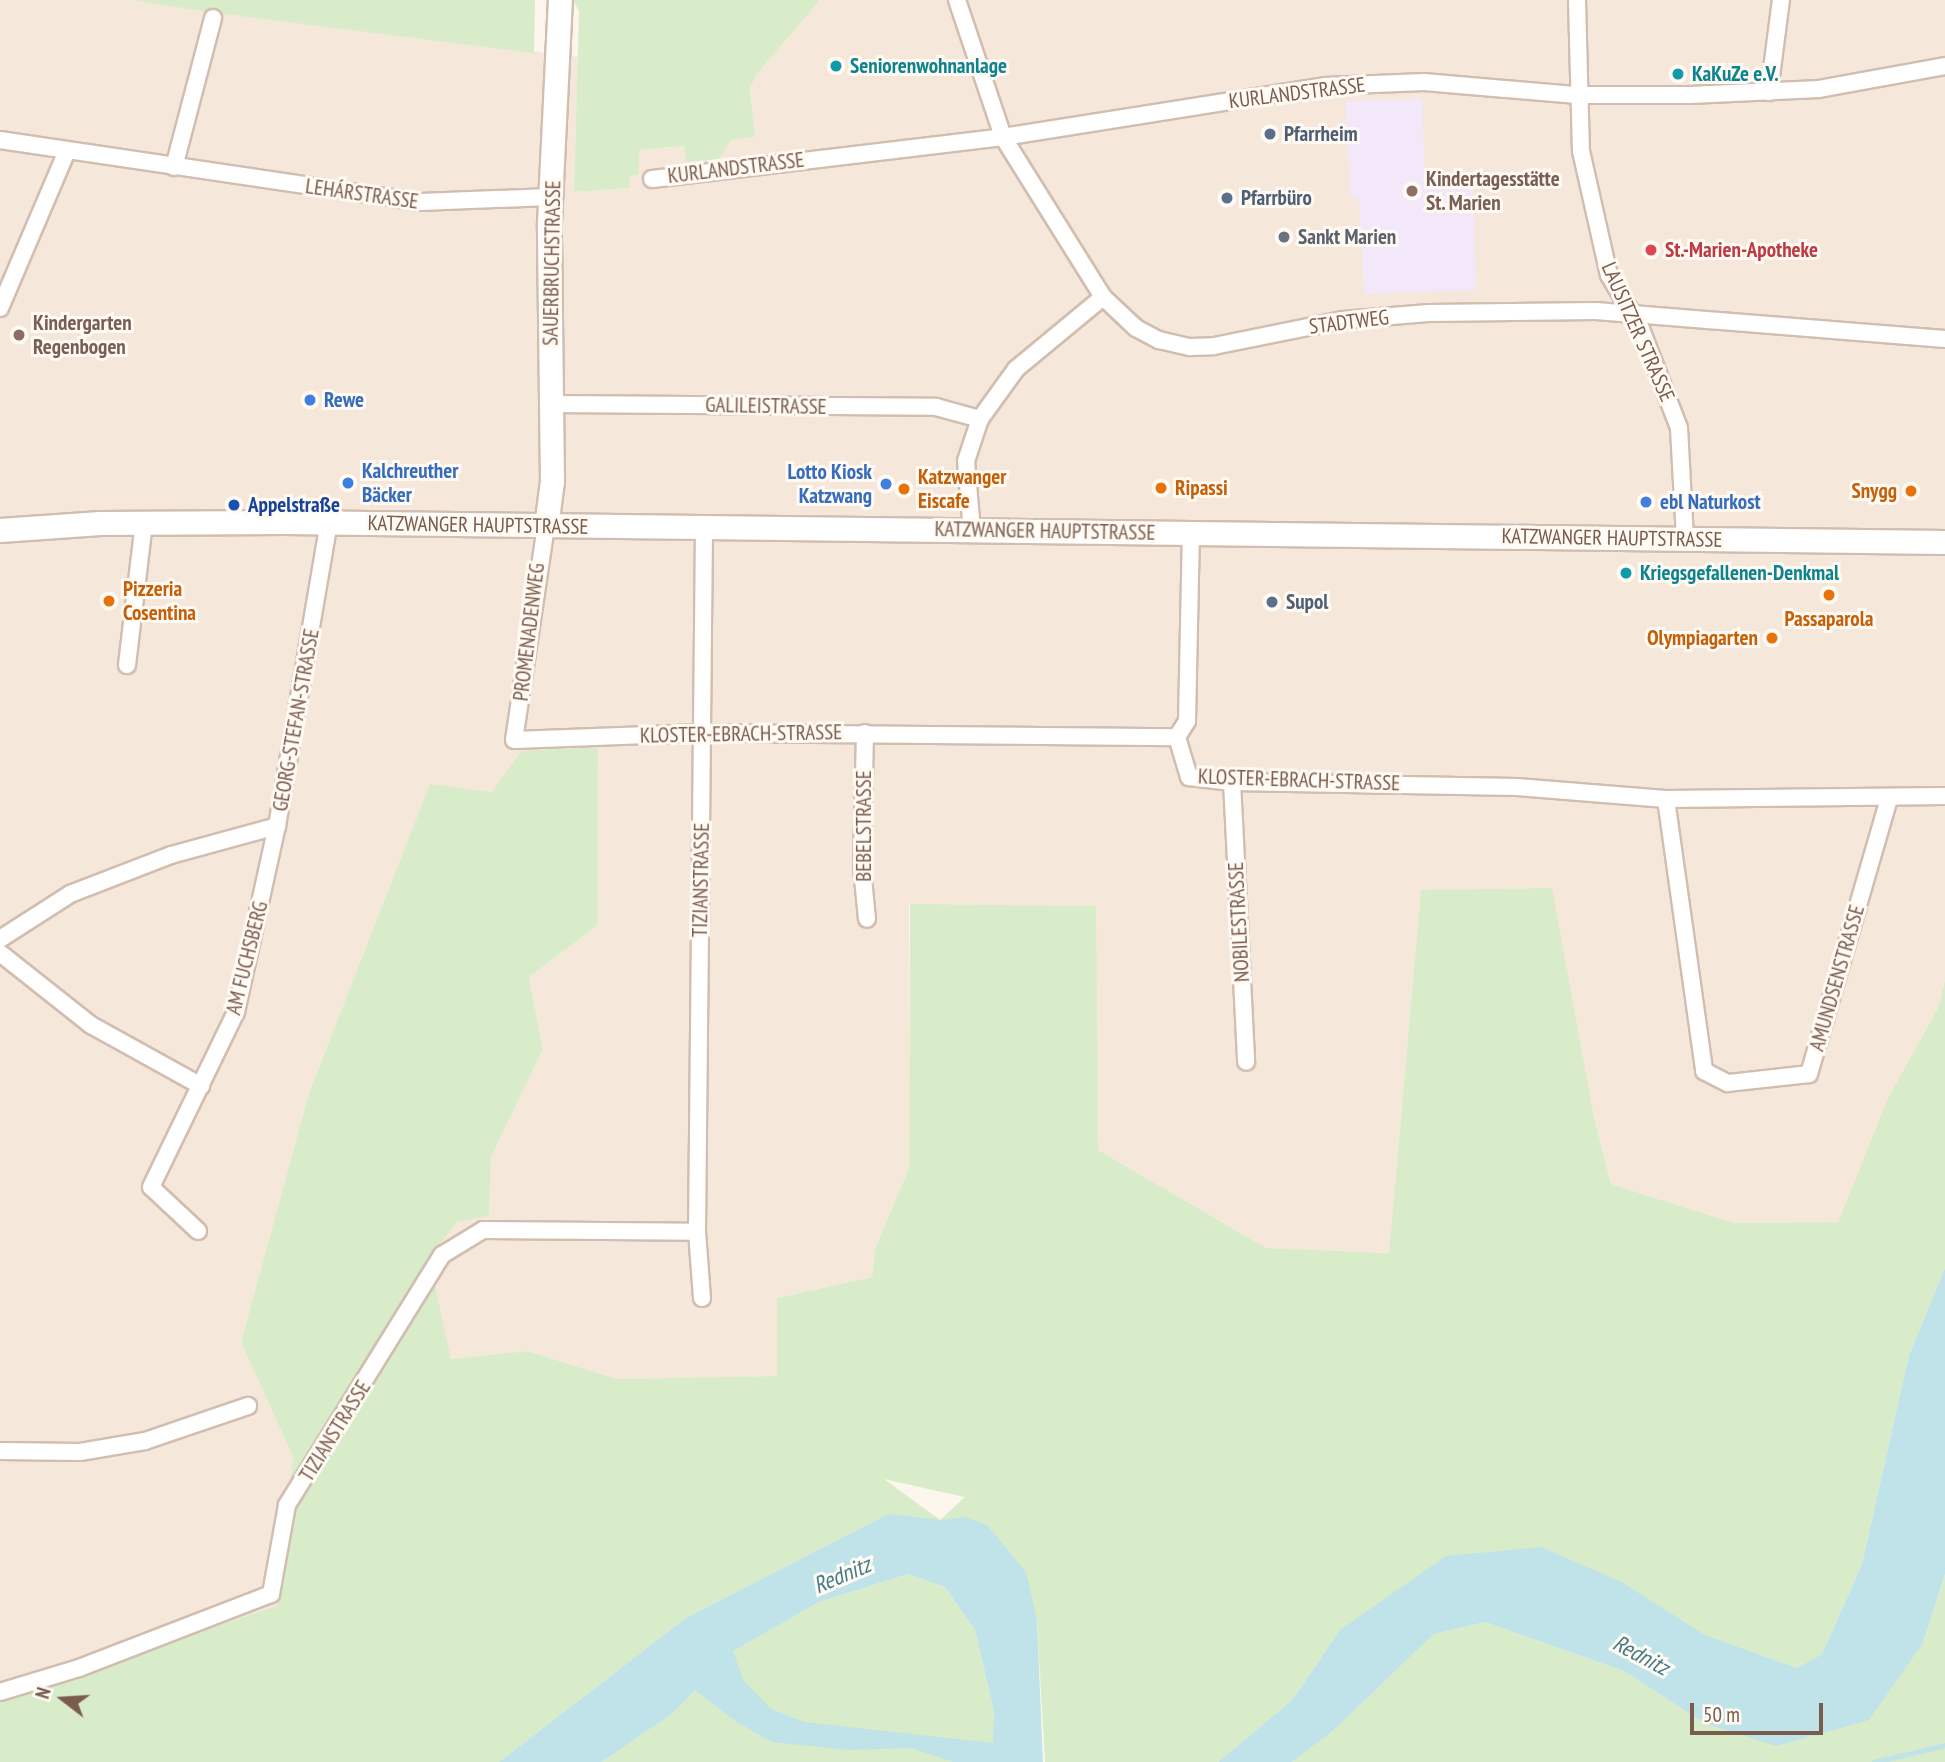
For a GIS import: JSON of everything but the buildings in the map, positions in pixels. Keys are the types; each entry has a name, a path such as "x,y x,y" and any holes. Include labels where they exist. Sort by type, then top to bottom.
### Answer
{"main road":[{"name":"SAUERBRUCHSTRASSE","path":"546,526 551,493 551,197 560,0"},
{"name":"KATZWANGER HAUPTSTRASSE","path":"0,530 144,522 329,523 1945,542"}],"street":[{"name":"STADTWEG","path":"957,0 1003,137 1103,297 1136,328 1159,340 1190,347 1355,319 1429,313 1629,312 1945,339"},
{"name":"LAUSITZER STRASSE","path":"1577,0 1577,95 1581,151 1609,275 1641,329 1679,428 1685,538"},
{"path":"1769,92 1781,0"},
{"path":"174,167 213,18"},
{"name":"KURLANDSTRASSE","path":"652,179 1003,137 1326,86 1424,82 1577,95 1769,92 1819,89 1945,66"},
{"name":"LEHÁRSTRASSE","path":"0,140 66,153 420,202 551,197"},
{"path":"0,309 66,153"},
{"path":"972,531 966,461 980,419 1016,369 1103,297"},
{"name":"GALILEISTRASSE","path":"551,404 936,407 980,419"},
{"path":"127,665 144,522"},
{"name":"GEORG-STEFAN-STRASSE","path":"0,939 70,894 171,855 277,826 329,523"},
{"name":"PROMENADENWEG","path":"514,740 546,526"},
{"name":"TIZIANSTRASSE","path":"702,1298 697,1232 704,527"},
{"path":"1177,737 1187,721 1191,533"},
{"name":"KLOSTER-EBRACH-STRASSE","path":"514,740 702,733 1177,737 1189,777 1232,782 1517,787 1666,799 1945,796"},
{"name":"BEBELSTRASSE","path":"865,733 862,868 867,919"},
{"name":"NOBILESTRASSE","path":"1232,782 1246,1062"},
{"name":"AMUNDSENSTRASSE","path":"1666,799 1704,1071 1728,1083 1809,1074 1889,798"},
{"name":"AM FUCHSBERG","path":"198,1231 151,1187 236,1012 277,826"},
{"path":"0,953 91,1025 201,1086"},
{"name":"TIZIANSTRASSE","path":"0,1692 79,1668 271,1594 287,1506 442,1255 483,1230 697,1232"},
{"path":"0,1451 80,1452 145,1441 248,1406"}],"shaded area":[{"path":"0,0 132,0 578,57 574,192 629,188 630,177 639,174 638,150 684,146 686,162 722,149 731,140 755,137 750,89 756,75 820,0 1945,0 1945,980 1938,1008 1888,1098 1838,1222 1734,1223 1611,1184 1593,1113 1421,891 1389,1253 1266,1248 1098,1150 1095,906 909,905 909,1168 875,1249 872,1277 777,1298 777,1376 617,1379 527,1351 450,1359 429,1258 457,1222 489,1215 491,1157 543,1049 529,977 597,926 492,792 430,785 309,1093 241,1342 293,1457 277,1606 0,1697"},
{"name":"Kindertagesstätte St. Marien","path":"1422,99 1425,184 1473,184 1476,290 1364,294 1359,198 1351,198 1345,101"}],"green space":[{"path":"132,0 535,0 534,53 209,12"},
{"path":"573,0 820,0 756,75 750,89 755,137 731,140 719,159 686,162 684,146 639,150 639,174 630,177 629,188 574,192 579,11"},
{"path":"598,747 597,926 529,977 543,1049 491,1157 489,1216 457,1222 429,1258 451,1359 527,1351 617,1379 777,1376 777,1298 872,1277 875,1249 909,1168 910,904 1096,906 1098,1150 1266,1248 1389,1253 1421,890 1552,888 1593,1113 1611,1184 1734,1223 1838,1222 1888,1098 1938,1008 1945,980 1945,1268 1909,1355 1862,1564 1822,1654 1797,1668 1704,1635 1622,1582 1340,1630 1293,1699 1218,1762 1045,1762 1037,1621 888,1514 686,1618 499,1762 0,1762 0,1697 277,1606 293,1457 241,1342 309,1093 430,784 492,792 521,751","holes":["884,1479 965,1497 940,1520"]},
{"path":"908,1574 945,1587 975,1630 994,1712 997,1762 602,1762 673,1713 730,1652 819,1602"},
{"path":"1945,1574 1945,1762 1292,1762 1334,1730 1434,1634 1485,1622 1624,1671 1704,1723 1923,1643"}],"water":[{"name":"Rednitz","path":"1945,1268 1945,1574 1923,1643 1869,1720 1776,1746 1704,1723 1624,1671 1485,1622 1434,1634 1334,1730 1292,1762 1218,1762 1293,1699 1340,1630 1446,1556 1541,1547 1622,1582 1705,1635 1797,1668 1822,1654 1862,1564 1909,1355"},
{"name":"Rednitz","path":"888,1514 941,1520 965,1517 987,1525 1026,1572 1037,1621 1043,1762 953,1762 911,1748 849,1750 772,1742 735,1721 695,1690 673,1713 602,1762 499,1762 686,1618","holes":["908,1574 945,1587 975,1630 994,1712 993,1743 804,1722 771,1709 743,1680 733,1651 819,1602"]}],"waterway":[{"path":"1874,1762 1945,1745"}],"place":[{"name":"Seniorenwohnanlage","path":"836,66"},
{"name":"KaKuZe e.V.","path":"1678,74"},
{"name":"Pfarrheim","path":"1270,134"},
{"name":"Kindertagesstätte St. Marien","path":"1412,191"},
{"name":"Pfarrbüro","path":"1227,198"},
{"name":"Sankt Marien","path":"1284,237"},
{"name":"St.-Marien-Apotheke","path":"1651,250"},
{"name":"Kindergarten Regenbogen","path":"19,335"},
{"name":"Rewe","path":"310,400"},
{"name":"Kalchreuther Bäcker","path":"348,483"},
{"name":"Lotto Kiosk Katzwang","path":"886,484"},
{"name":"Ripassi","path":"1161,488"},
{"name":"Katzwanger Eiscafe","path":"904,489"},
{"name":"Snygg","path":"1911,491"},
{"name":"ebl Naturkost","path":"1646,502"},
{"name":"Appelstraße","path":"234,505"},
{"name":"Kriegsgefallenen-Denkmal","path":"1626,573"},
{"name":"Passaparola","path":"1829,595"},
{"name":"Pizzeria Cosentina","path":"109,601"},
{"name":"Supol","path":"1272,602"},
{"name":"Olympiagarten","path":"1772,638"}]}
